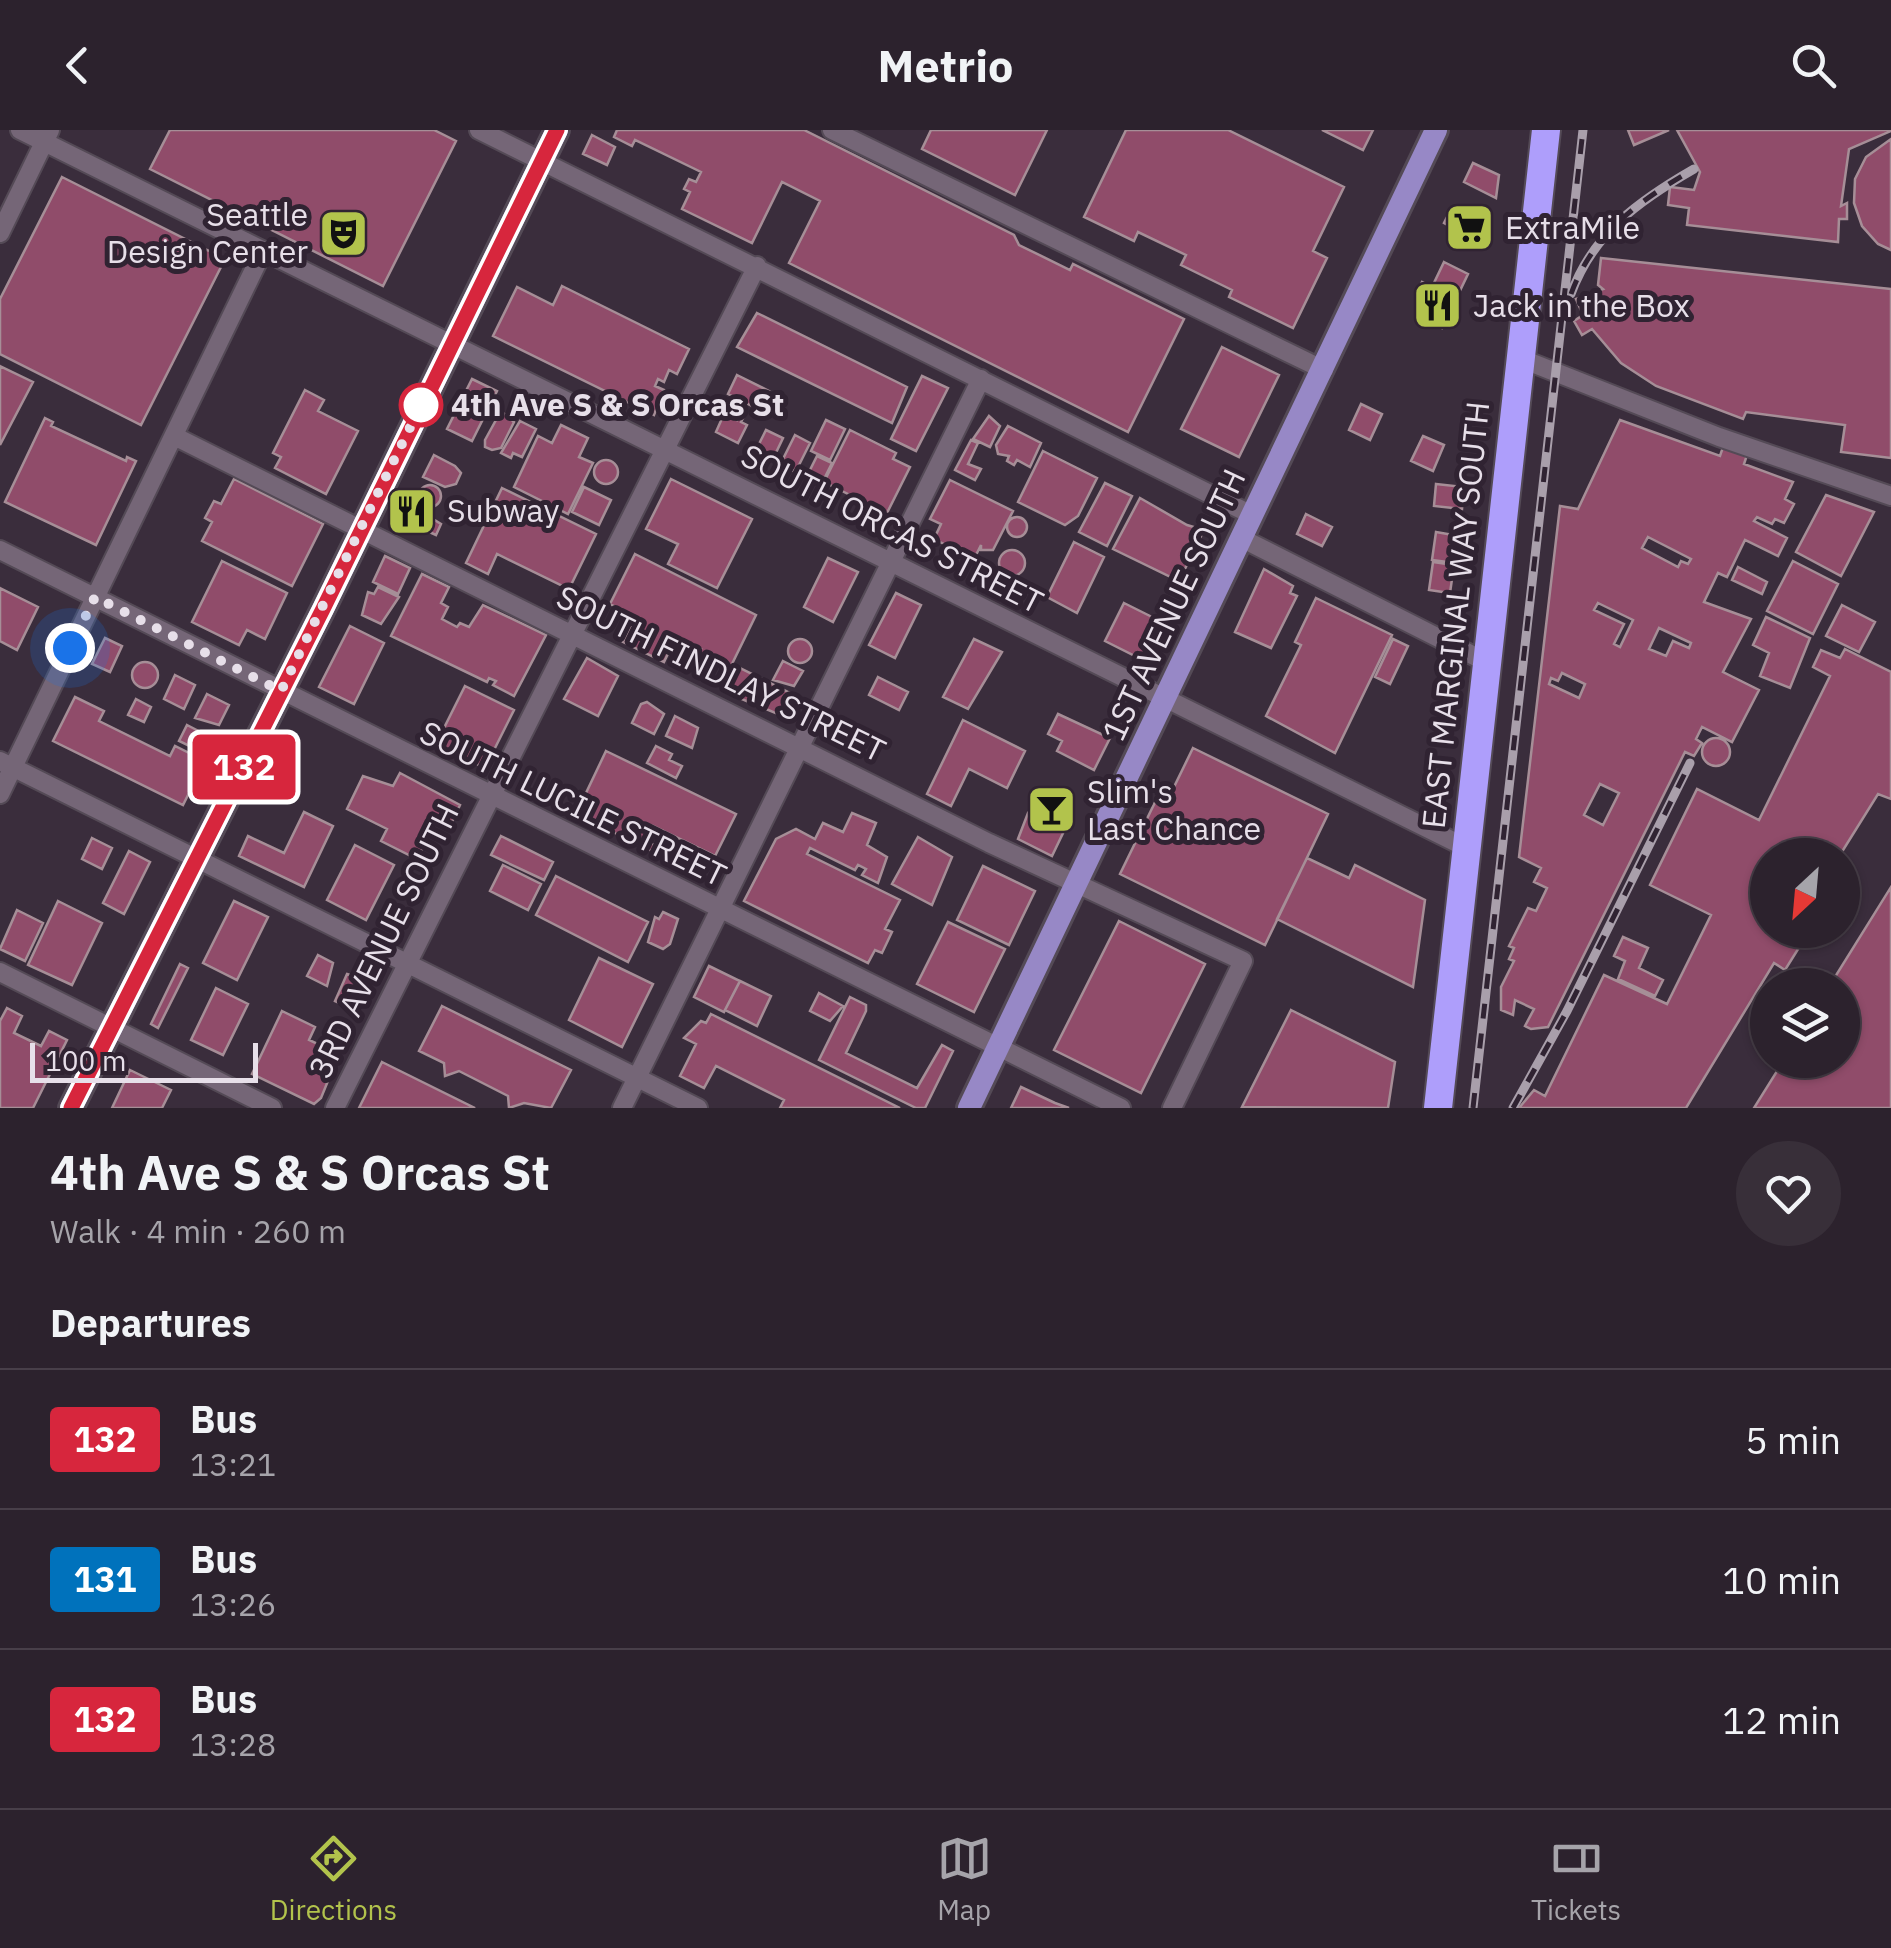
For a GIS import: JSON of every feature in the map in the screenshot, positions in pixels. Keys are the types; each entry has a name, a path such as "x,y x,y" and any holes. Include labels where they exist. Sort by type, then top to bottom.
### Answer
{"highway":[{"name":"EAST MARGINAL WAY SOUTH","path":"1438,1108 1546,130"}],"main road":[{"path":"71,1108 557,130"},
{"name":"1ST AVENUE SOUTH","path":"968,1108 1436,130"}],"street":[{"name":"SOUTH ORCAS STREET","path":"20,130 47,136 263,251 1468,848"},
{"path":"479,130 1252,515"},
{"path":"832,130 1324,370"},
{"path":"0,233 47,136"},
{"path":"0,794 6,764 95,597 263,251"},
{"name":"3RD AVENUE SOUTH","path":"335,1108 757,266"},
{"path":"1518,357 1720,437 1891,496"},
{"path":"622,1108 981,380"},
{"name":"SOUTH FINDLAY STREET","path":"174,436 1243,961 1172,1108"},
{"path":"1241,538 1490,664"},
{"name":"SOUTH LUCILE STREET","path":"0,550 1121,1108"},
{"path":"6,764 698,1108"},
{"path":"0,972 272,1108"}],"building":[{"name":"Seattle Design Center","path":"170,130 434,130 456,141 383,286 150,169"},
{"path":"617,130 804,130 1014,235 1019,245 1070,270 1073,264 1184,319 1128,432 789,263 820,201 782,182 752,243 682,209 690,192 684,189 689,179 696,182 701,172 635,140 632,146 614,137"},
{"path":"931,130 1047,130 1015,195 922,149"},
{"path":"1126,130 1228,130 1344,187 1313,251 1327,258 1293,328 1229,297 1232,290 1181,265 1186,255 1138,232 1134,241 1084,217"},
{"path":"1322,130 1373,130 1363,150"},
{"path":"1628,130 1669,130 1634,145"},
{"path":"1677,130 1891,131 1849,149 1841,206 1847,203 1847,219 1839,219 1838,242 1687,225 1689,208 1668,205 1670,187 1694,190 1700,172"},
{"path":"592,135 615,147 607,165 583,154"},
{"path":"1891,139 1891,250 1878,244 1862,226 1854,203 1855,179 1866,157"},
{"path":"1473,163 1499,175 1496,198 1464,182"},
{"path":"62,177 225,259 141,425 0,354 0,299"},
{"name":"ExtraMile","path":"1459,211 1490,226 1482,244 1444,223 1447,217 1454,221"},
{"path":"1601,258 1891,289 1891,458 1841,452 1845,425 1746,412 1743,419 1656,386 1621,363 1592,329 1582,335 1574,321 1583,315 1576,299 1603,289 1598,285"},
{"name":"Jack in the Box","path":"1444,262 1468,274 1442,328 1417,317 1427,295 1418,290 1422,282 1432,287"},
{"path":"562,286 689,349 677,374 669,370 664,382 658,379 655,386 664,390 654,415 493,336 517,287 553,305"},
{"path":"757,313 907,387 892,423 737,347"},
{"path":"1222,347 1279,375 1239,457 1181,429"},
{"path":"0,366 33,382 0,445"},
{"path":"737,375 769,391 760,410 728,394"},
{"path":"922,376 948,388 916,451 891,439"},
{"path":"472,379 497,391 472,441 447,429"},
{"path":"305,390 324,400 318,411 358,431 326,494 275,468 281,457 273,453"},
{"path":"1361,404 1382,414 1370,440 1349,430"},
{"path":"501,411 514,422 501,448 492,450 485,447 485,440"},
{"path":"724,414 737,420 740,414 744,416 741,422 747,425 738,443 716,432"},
{"path":"989,416 1000,426 990,447 973,439"},
{"path":"45,418 53,422 51,426 126,461 127,457 136,461 96,545 5,502"},
{"path":"826,420 845,429 830,460 811,451"},
{"path":"1620,420 1720,456 1723,447 1747,455 1744,464 1793,482 1785,499 1794,504 1784,523 1775,519 1772,524 1757,517 1754,521 1787,538 1778,556 1745,540 1727,577 1718,573 1704,602 1751,619 1723,672 1759,690 1732,742 1702,727 1696,739 1702,743 1694,756 1685,752 1548,1027 1531,1029 1525,1026 1534,1009 1515,1000 1513,1015 1501,1010 1501,987 1514,961 1509,959 1514,948 1509,946 1528,908 1536,911 1547,888 1534,882 1541,868 1519,857 1560,506 1578,509","holes":["1648,537 1691,559 1688,564 1681,561 1678,567 1642,548","1598,603 1633,620 1620,647 1614,644 1624,624 1594,610","1659,628 1691,643 1689,648 1673,641 1666,656 1649,649","1562,673 1585,684 1579,698 1549,684 1551,678 1558,681","1600,784 1619,793 1603,825 1584,815"]},
{"path":"520,421 536,429 522,457 513,453 511,458 501,453"},
{"path":"561,425 588,438 579,457 593,463 568,514 514,487 538,436 552,443"},
{"path":"1008,426 1041,443 1030,467 1017,460 1014,465 1007,461 1009,456 998,454 996,445"},
{"path":"766,430 783,438 772,461 755,452"},
{"path":"850,430 896,453 893,459 910,467 878,531 861,522 870,505 824,482"},
{"path":"795,435 810,443 797,469 792,471 780,465"},
{"path":"1423,436 1444,445 1433,471 1411,461"},
{"path":"971,440 978,443 968,464 981,469 975,480 955,470"},
{"path":"1043,451 1097,478 1078,516 1065,525 1018,502"},
{"path":"434,455 461,473 456,484 445,487 423,477"},
{"path":"817,456 832,463 821,485 806,478"},
{"path":"606,460 618,472 606,484 594,472"},
{"path":"234,479 323,524 292,586 202,541 212,522 205,518 214,501 221,504"},
{"path":"671,479 752,519 717,588 668,564 678,544 646,529"},
{"path":"950,480 1013,511 993,550 981,550 981,545 974,559 934,539 941,524 930,519"},
{"path":"1105,483 1132,496 1107,546 1079,532"},
{"path":"1436,484 1464,487 1462,509 1434,506"},
{"path":"430,485 438,488 438,504 430,507 422,504 419,496 422,488"},
{"path":"584,487 611,500 599,525 572,512"},
{"path":"502,488 596,534 569,589 497,554 488,574 466,563"},
{"path":"1826,495 1874,512 1841,576 1796,552"},
{"path":"1140,498 1187,525 1204,530 1179,581 1113,549"},
{"path":"407,503 441,524 436,535 425,530 428,523 422,520 419,526 399,519"},
{"path":"1306,514 1332,527 1322,546 1297,534"},
{"path":"1017,517 1027,527 1017,537 1007,527"},
{"path":"1436,532 1459,536 1455,563 1432,560"},
{"path":"1074,542 1104,557 1077,613 1047,597"},
{"path":"1012,550 1021,554 1025,563 1021,572 1012,576 1003,572 999,563 1003,554"},
{"path":"635,554 756,615 732,664 796,696 785,717 732,695 722,686 729,672 697,656 701,649 676,637 664,662 623,642 635,617 610,604"},
{"path":"385,556 410,568 398,594 373,582"},
{"path":"828,558 858,572 833,622 804,607"},
{"path":"222,561 287,593 265,639 247,630 239,645 192,622"},
{"path":"1793,561 1838,584 1813,634 1767,611"},
{"path":"1433,562 1454,565 1450,593 1429,590"},
{"path":"1738,567 1767,582 1762,594 1732,580"},
{"path":"1264,569 1293,586 1290,593 1297,596 1271,648 1235,632"},
{"path":"422,574 449,587 441,603 448,607 442,619 457,627 460,623 469,627 483,605 546,635 514,696 493,685 496,681 489,678 487,682 391,636"},
{"path":"378,587 399,597 381,624 362,615 368,592 374,594"},
{"path":"0,588 38,607 17,650 0,641"},
{"path":"896,593 921,605 895,658 869,645"},
{"path":"1316,598 1392,635 1335,753 1266,716 1301,645 1295,642"},
{"path":"1124,603 1164,623 1145,661 1105,641"},
{"path":"1842,605 1875,622 1859,652 1826,636"},
{"path":"1766,617 1810,638 1790,688 1760,676 1769,653 1753,645"},
{"path":"350,626 384,643 354,704 319,687"},
{"path":"105,638 122,646 110,672 92,664"},
{"path":"800,639 812,651 800,663 788,651"},
{"path":"974,639 1002,652 968,709 943,697"},
{"path":"1393,639 1408,646 1390,684 1375,677"},
{"path":"1845,649 1891,672 1891,799 1878,794 1851,838 1750,838 1750,948 1799,948 1786,968 1774,963 1771,968 1750,968 1750,1003 1686,1108 1519,1108 1534,1090 1545,1096 1604,975 1667,1004 1711,915 1650,885 1697,789 1759,820 1830,676 1813,667 1821,650 1840,658"},
{"path":"587,658 618,676 598,716 564,699"},
{"path":"783,661 803,671 794,686 773,680"},
{"path":"145,662 154,666 158,675 154,684 145,688 136,684 132,675 136,666"},
{"path":"175,675 195,685 184,709 164,699"},
{"path":"878,677 908,692 899,710 869,695"},
{"path":"465,686 514,710 485,768 436,744"},
{"path":"207,694 229,705 219,725 195,718"},
{"path":"75,697 104,711 99,721 170,756 175,746 205,761 183,805 53,741"},
{"path":"136,699 151,707 144,722 128,715"},
{"path":"647,702 664,714 654,734 632,723 641,704"},
{"path":"1058,714 1110,738 1094,770 1057,751 1062,741 1048,734"},
{"path":"675,716 698,728 692,748 666,736"},
{"path":"963,720 1025,751 1007,788 969,769 951,806 927,794"},
{"path":"187,725 212,738 204,753 179,741"},
{"path":"1716,738 1726,742 1730,752 1726,762 1716,766 1706,762 1702,752 1706,742"},
{"path":"656,746 672,754 669,760 682,766 676,778 647,763"},
{"path":"1193,748 1328,814 1265,945 1120,874 1163,786 1172,791"},
{"path":"606,751 736,814 715,856 653,826 646,841 654,845 652,851 576,814"},
{"path":"400,773 460,805 450,826 437,820 417,859 381,841 387,829 347,809 363,776 393,786"},
{"name":"Slim's Last Chance","path":"1043,790 1073,806 1062,829 1031,813"},
{"path":"304,812 333,826 304,887 239,856 248,836 284,853"},
{"path":"852,813 876,823 867,845 887,857 878,883 862,875 866,869 858,865 855,870 810,848 807,854 900,900 885,929 892,932 882,953 875,950 868,963 744,901 776,839 796,829 815,839 823,823 843,832"},
{"path":"1028,813 1064,831 1052,856 1018,839"},
{"path":"501,836 553,862 544,880 491,855"},
{"path":"918,837 952,857 932,905 892,884"},
{"path":"92,838 112,848 102,869 82,859"},
{"path":"355,845 394,865 366,920 327,900"},
{"path":"129,851 150,862 124,914 103,903"},
{"path":"1307,858 1349,878 1355,865 1425,900 1413,987 1277,919"},
{"path":"503,865 541,884 528,910 490,891"},
{"path":"983,866 1035,891 1009,945 957,920"},
{"path":"556,876 648,922 628,962 536,915"},
{"path":"1891,887 1891,1108 1754,1108 1773,1078 1860,1078 1860,968 1841,968 1853,948 1860,948 1860,937"},
{"path":"58,901 102,923 72,985 28,965"},
{"path":"234,901 268,917 237,980 203,963"},
{"path":"17,910 43,923 25,961 0,949"},
{"path":"663,912 678,919 670,944 663,949 648,942 655,917 659,919"},
{"path":"1119,921 1205,964 1141,1093 1054,1050"},
{"path":"948,922 1005,949 974,1012 917,984"},
{"path":"1623,937 1648,948 1639,968 1663,980 1655,996 1618,979 1625,961 1614,956"},
{"path":"318,955 333,963 327,986 307,976"},
{"path":"599,958 653,984 622,1047 569,1020"},
{"path":"180,964 188,968 158,1028 151,1024"},
{"path":"709,966 740,981 724,1012 694,997"},
{"path":"347,974 363,979 353,1001 347,999 344,1005 335,1001"},
{"path":"740,981 771,996 757,1026 725,1010"},
{"path":"216,988 248,1004 223,1055 191,1040"},
{"path":"819,993 843,1006 830,1021 810,1011"},
{"path":"850,997 866,1005 866,1011 846,1053 917,1088 942,1045 953,1051 925,1108 916,1108 819,1060"},
{"path":"442,1006 571,1070 551,1108 524,1103 509,1108 508,1096 459,1071 445,1076 444,1063 419,1051"},
{"path":"7,1008 22,1016 14,1033 41,1046 49,1031 67,1040 33,1108 0,1108 0,1021"},
{"path":"1291,1010 1395,1062 1388,1108 1242,1107"},
{"path":"282,1011 315,1027 309,1040 339,1054 321,1098 314,1104 252,1074"},
{"path":"711,1014 900,1108 780,1108 784,1100 716,1066 704,1088 680,1076 696,1044 684,1038 701,1021 706,1023"},
{"path":"382,1062 475,1108 359,1108"},
{"path":"130,1070 171,1090 162,1108 112,1108"},
{"path":"1021,1087 1055,1103 1069,1108 1011,1108"}],"railway":[{"path":"1473,1108 1583,130"},
{"path":"1571,294 1592,253 1620,220 1694,169"},
{"path":"1513,1108 1567,1011 1690,763"}],"bus line":[{"name":"132","path":"71,1108 323,609 557,130"}],"place":[{"name":"ExtraMile","path":"1470,228"},
{"name":"Seattle Design Center","path":"343,233"},
{"name":"Jack in the Box","path":"1438,306"},
{"name":"4th Ave S & S Orcas St","path":"421,405"},
{"name":"Subway","path":"412,511"},
{"name":"Slim's Last Chance","path":"1052,810"}],"route":[{"path":"70,648 95,597 281,691 421,405"}]}
